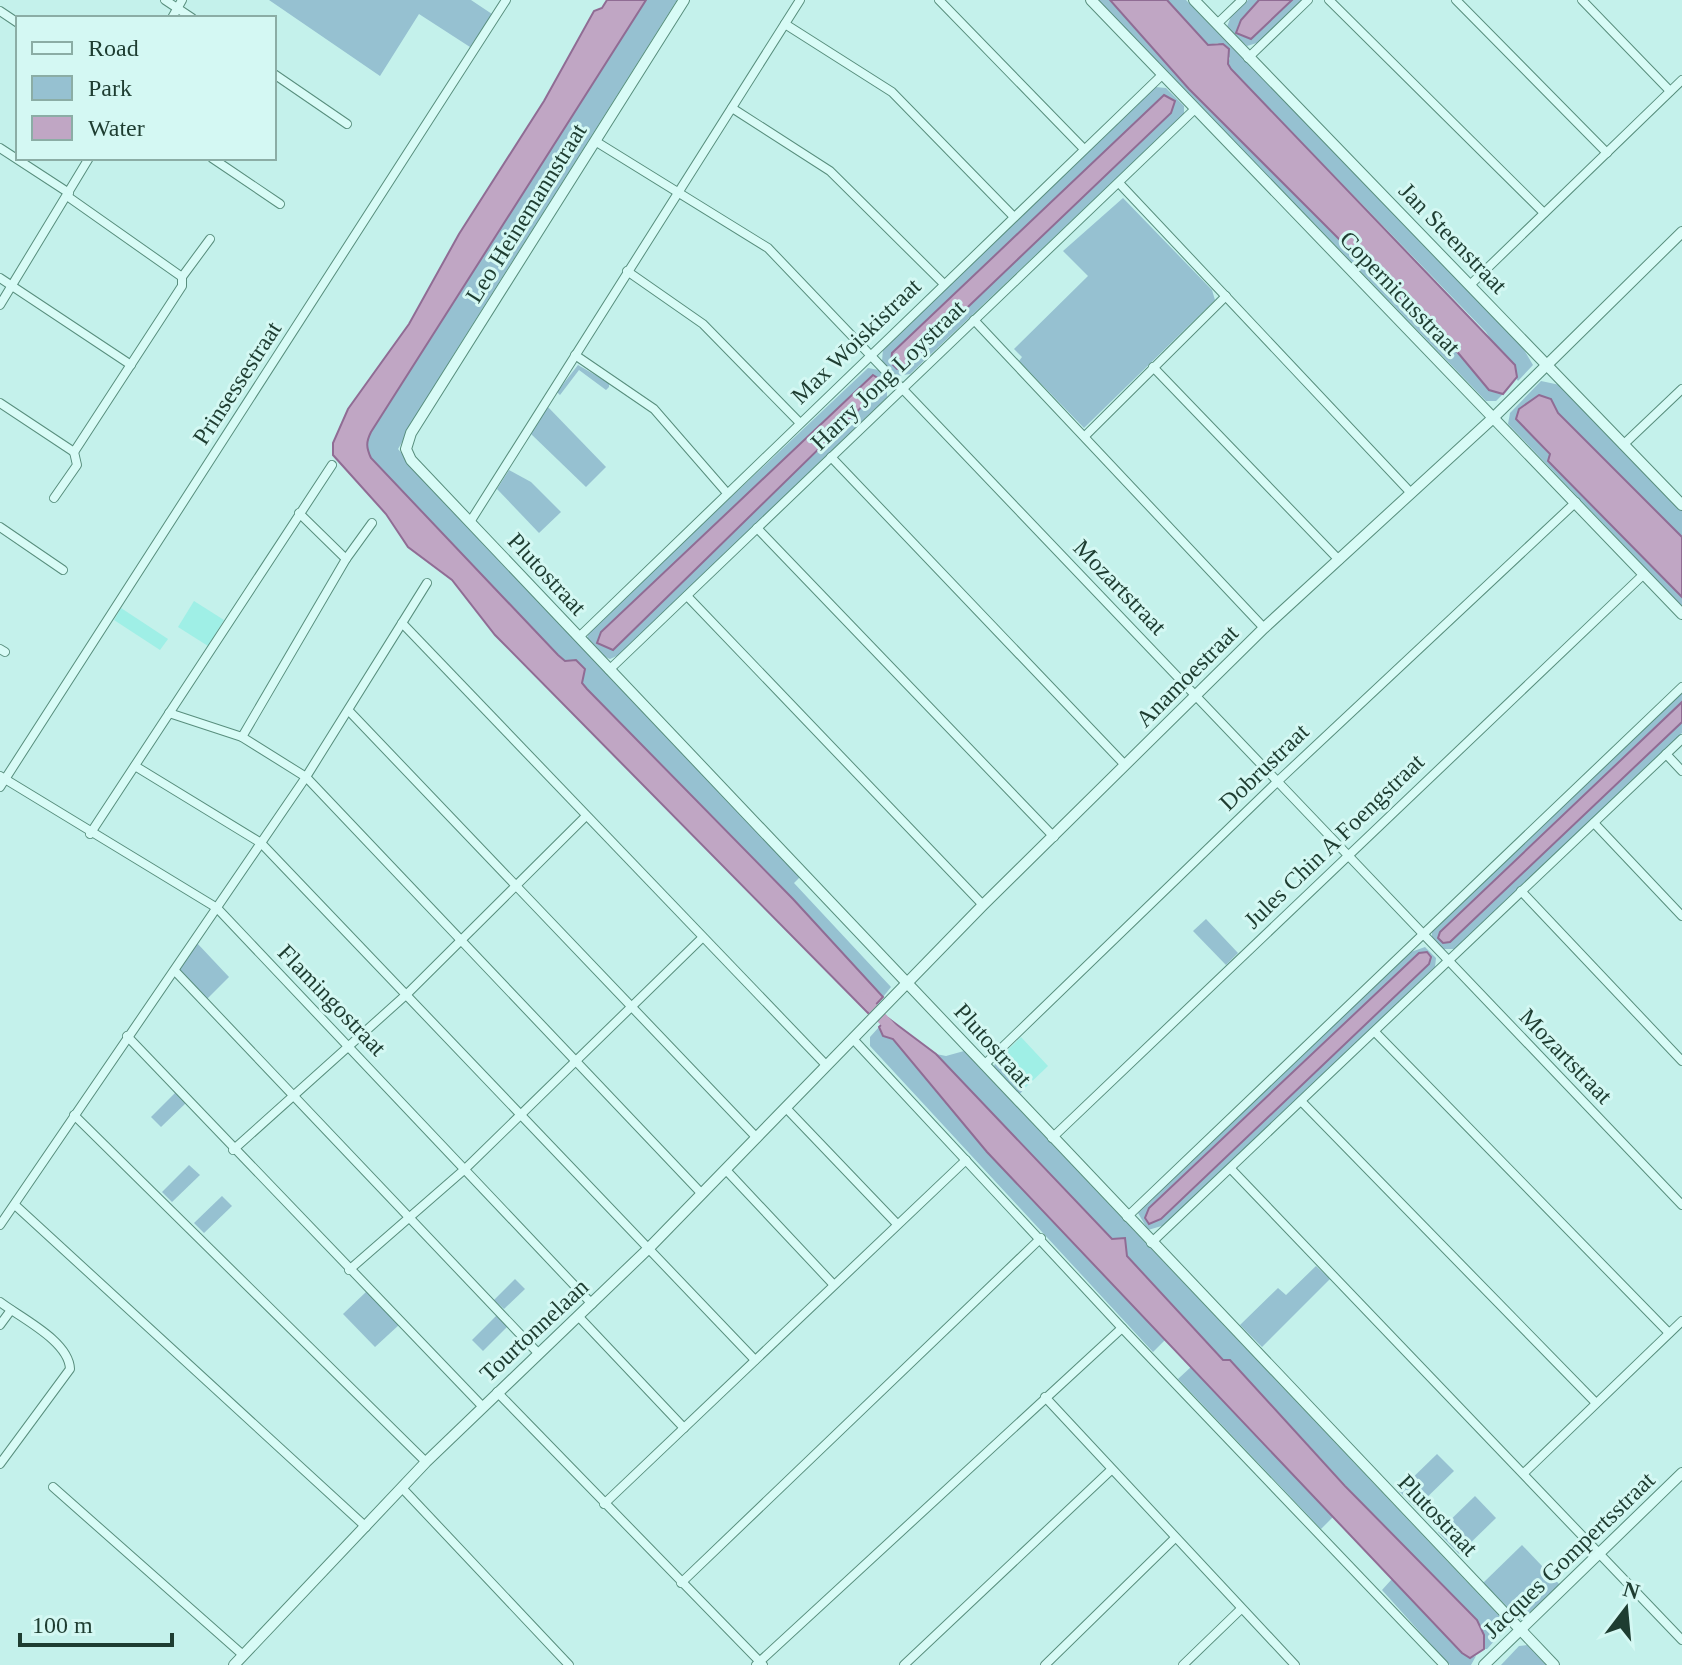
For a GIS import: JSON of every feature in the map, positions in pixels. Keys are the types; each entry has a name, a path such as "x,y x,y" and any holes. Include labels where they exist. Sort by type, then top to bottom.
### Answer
{"street":[{"path":"165,0 180,4"},
{"name":"Prinsessestraat","path":"2,781 506,0"},
{"name":"Leo Heinemannstraat","path":"406,449 411,433 684,0"},
{"path":"470,522 800,0"},
{"path":"939,0 1084,149"},
{"name":"Copernicusstraat","path":"1091,0 1682,614"},
{"name":"Jan Steenstraat","path":"1194,0 1682,505"},
{"path":"1217,24 1242,0"},
{"path":"1248,58 1308,0"},
{"path":"1329,0 1544,213"},
{"path":"1456,0 1607,153"},
{"path":"1582,0 1670,91"},
{"path":"785,24 892,92 1014,217"},
{"path":"276,75 347,124"},
{"name":"Max Woiskistraat","path":"579,637 1162,75"},
{"path":"1471,284 1682,80"},
{"path":"732,108 830,171 944,284"},
{"name":"Harry Jong Loystraat","path":"609,670 1195,109"},
{"name":"Mozartstraat","path":"595,141 768,248 1682,1205"},
{"path":"18,160 182,277"},
{"path":"0,305 88,160"},
{"path":"215,160 280,204"},
{"path":"1119,183 1411,493"},
{"name":"Anamoestraat","path":"865,1027 983,905 1264,628 1493,418 1682,232"},
{"path":"74,452 182,286 182,277 210,239"},
{"path":"627,271 703,324 800,423"},
{"path":"0,278 131,365"},
{"path":"1085,436 1226,296"},
{"path":"974,320 1264,628"},
{"path":"575,355 654,409 727,493"},
{"path":"1153,367 1339,560"},
{"path":"1623,445 1682,389"},
{"path":"0,403 74,452 77,465 54,498"},
{"name":"Plutostraat","path":"406,449 419,470 908,980 1151,1243 1554,1665"},
{"path":"831,457 1125,765"},
{"path":"90,834 332,465"},
{"name":"Dobrustraat","path":"984,1065 1278,781 1576,502"},
{"path":"299,513 346,559"},
{"path":"242,737 346,559 372,523"},
{"path":"0,527 63,570"},
{"path":"757,528 1054,837"},
{"name":"Jules Chin A Foengstraat","path":"1052,1138 1644,574"},
{"path":"0,1225 350,712 427,583"},
{"path":"687,596 983,905"},
{"path":"402,623 826,1065"},
{"path":"1127,1217 1682,687"},
{"path":"350,712 757,1138"},
{"path":"169,713 242,737 306,777 702,1194"},
{"path":"1151,1243 1682,739"},
{"path":"1666,754 1682,771"},
{"path":"135,766 261,843 408,993 755,1360"},
{"name":"Flamingostraat","path":"2,781 217,908 592,1304"},
{"path":"233,1150 408,993 585,817"},
{"path":"1594,823 1682,916"},
{"path":"1521,891 1682,1061"},
{"path":"349,1270 465,1169 702,938"},
{"path":"175,971 538,1353"},
{"name":"Tourtonnelaan","path":"234,1665 426,1462 649,1248 865,1027"},
{"path":"1375,1032 1669,1333"},
{"path":"127,1036 233,1150 482,1406"},
{"path":"853,1039 1122,1328 1444,1665"},
{"path":"1301,1101 1596,1403"},
{"path":"786,1108 897,1224"},
{"path":"74,1115 426,1462"},
{"path":"604,1504 966,1160"},
{"path":"1231,1169 1525,1472 1599,1555 1680,1634"},
{"path":"726,1170 833,1284"},
{"path":"15,1205 366,1527"},
{"path":"681,1583 1041,1238"},
{"path":"0,1302 61,1348 69,1359 70,1369 0,1464"},
{"path":"0,1325 11,1310"},
{"path":"579,1317 684,1428"},
{"path":"1525,1472 1682,1321"},
{"path":"497,1392 759,1664 1122,1328"},
{"path":"1045,1397 1295,1665"},
{"path":"904,1665 1111,1470"},
{"name":"Jacques Gompertsstraat","path":"1484,1665 1682,1473"},
{"path":"53,1487 243,1655"},
{"path":"403,1489 569,1665"},
{"path":"1045,1665 1175,1538"},
{"path":"1183,1665 1241,1609"}],"green space":[{"path":"269,0 471,0 492,14 470,47 419,14 380,76"},
{"path":"646,0 677,0 454,354 398,449 435,493 801,876 794,883 891,987 883,997 793,899 587,689 582,683 585,669 576,660 565,661 558,655 371,458 368,451 371,432"},
{"path":"1098,0 1110,0 1189,89 1386,286 1449,342 1489,390 1503,394 1496,401 1486,401"},
{"path":"1167,0 1186,0 1520,343 1533,365 1518,381 1486,332 1231,69 1228,64 1230,58 1218,43 1208,45"},
{"path":"1248,0 1259,0 1238,25 1258,33 1292,0 1302,0 1260,42 1247,46 1227,27 1231,16"},
{"path":"1155,87 1166,88 1184,106 1184,114 910,374 897,376 882,361 883,349","holes":["1164,95 1174,101 1171,113 901,369"]},
{"path":"1123,198 1212,290 1215,300 1084,428 1019,361 1022,357 1014,349 1088,276 1063,251"},
{"path":"578,365 609,383 609,387 606,390 579,370 560,395 557,392"},
{"path":"868,368 879,370 887,379 887,397 619,655 610,659 601,655 587,638 590,630","holes":["873,375 882,385 880,389 613,650 601,632"]},
{"path":"1541,381 1560,385 1682,510 1682,537 1555,410 1516,419 1682,597 1682,606 1508,424 1510,413"},
{"path":"547,406 606,467 586,487 530,433"},
{"path":"509,470 531,482 561,512 539,533 497,489"},
{"path":"1682,692 1682,702 1440,932 1439,938 1450,942 1682,722 1682,733 1455,949 1440,949 1432,939 1432,931"},
{"path":"1206,919 1238,953 1226,965 1193,931"},
{"path":"196,942 229,977 206,1000 179,970"},
{"path":"1425,947 1436,958 1435,967 1165,1225 1148,1230 1138,1213 1408,953","holes":["1419,953 1427,953 1431,957 1429,964 1161,1219 1149,1208"]},
{"path":"879,1027 883,1036 893,1039 987,1152 1166,1339 1153,1352 870,1046 870,1037"},
{"path":"964,1051 1504,1621 1506,1628 1487,1649 1484,1649 1484,1635 1230,1360 1223,1360 1127,1255 1125,1238 1112,1240 936,1054 946,1056"},
{"path":"997,1060 1024,1089 1018,1096 993,1068"},
{"path":"178,1090 188,1101 161,1127 151,1117"},
{"path":"189,1165 200,1175 172,1202 162,1192"},
{"path":"222,1196 232,1206 204,1233 194,1223"},
{"path":"1316,1266 1330,1279 1262,1347 1240,1325 1278,1288 1286,1295"},
{"path":"515,1279 525,1289 504,1309 494,1300"},
{"path":"367,1291 400,1324 375,1347 343,1314"},
{"path":"497,1315 508,1326 483,1351 472,1340"},
{"path":"1192,1366 1334,1516 1321,1529 1178,1379"},
{"path":"1437,1454 1454,1471 1416,1508 1399,1491"},
{"path":"1475,1496 1496,1518 1459,1554 1438,1532"},
{"path":"1522,1545 1560,1585 1521,1620 1483,1583"},
{"path":"1392,1579 1462,1653 1470,1658 1476,1656 1471,1665 1450,1665 1445,1660 1382,1590"},
{"path":"1527,1645 1546,1665 1501,1665 1519,1646"}],"sand":[{"path":"194,601 224,620 208,646 178,627"},
{"path":"121,608 168,639 160,650 114,620"},
{"path":"1021,1037 1048,1066 1024,1089 997,1060"}],"water":[{"path":"607,0 646,0 371,432 368,451 371,458 558,655 565,661 576,660 585,669 582,683 587,689 793,899 883,997 868,1013 495,635 452,580 408,547 386,514 333,455 333,443 348,409 409,324 459,234 544,101 594,11 602,8"},
{"path":"1110,0 1167,0 1208,45 1223,44 1229,49 1228,64 1231,69 1515,365 1517,377 1503,394 1489,390 1449,342 1386,286 1189,89"},
{"path":"1259,0 1292,0 1251,39 1236,33 1241,20"},
{"path":"1164,95 1175,101 1171,113 905,367 897,369 891,363 892,353"},
{"path":"873,375 884,382 880,389 613,650 597,643 601,632"},
{"path":"1539,395 1551,399 1558,413 1682,537 1682,597 1548,461 1550,454 1516,419 1519,409"},
{"path":"1682,702 1682,722 1450,942 1443,943 1438,938 1440,932"},
{"path":"1427,952 1431,957 1429,964 1161,1219 1149,1224 1145,1218 1149,1208 1419,953"},
{"path":"888,1018 936,1054 1112,1239 1125,1238 1127,1256 1223,1360 1230,1360 1345,1486 1477,1620 1484,1635 1484,1649 1470,1658 1462,1653 987,1152 893,1039 883,1036 879,1027"}],"waterway":[{"path":"862,997 894,1031"}]}
